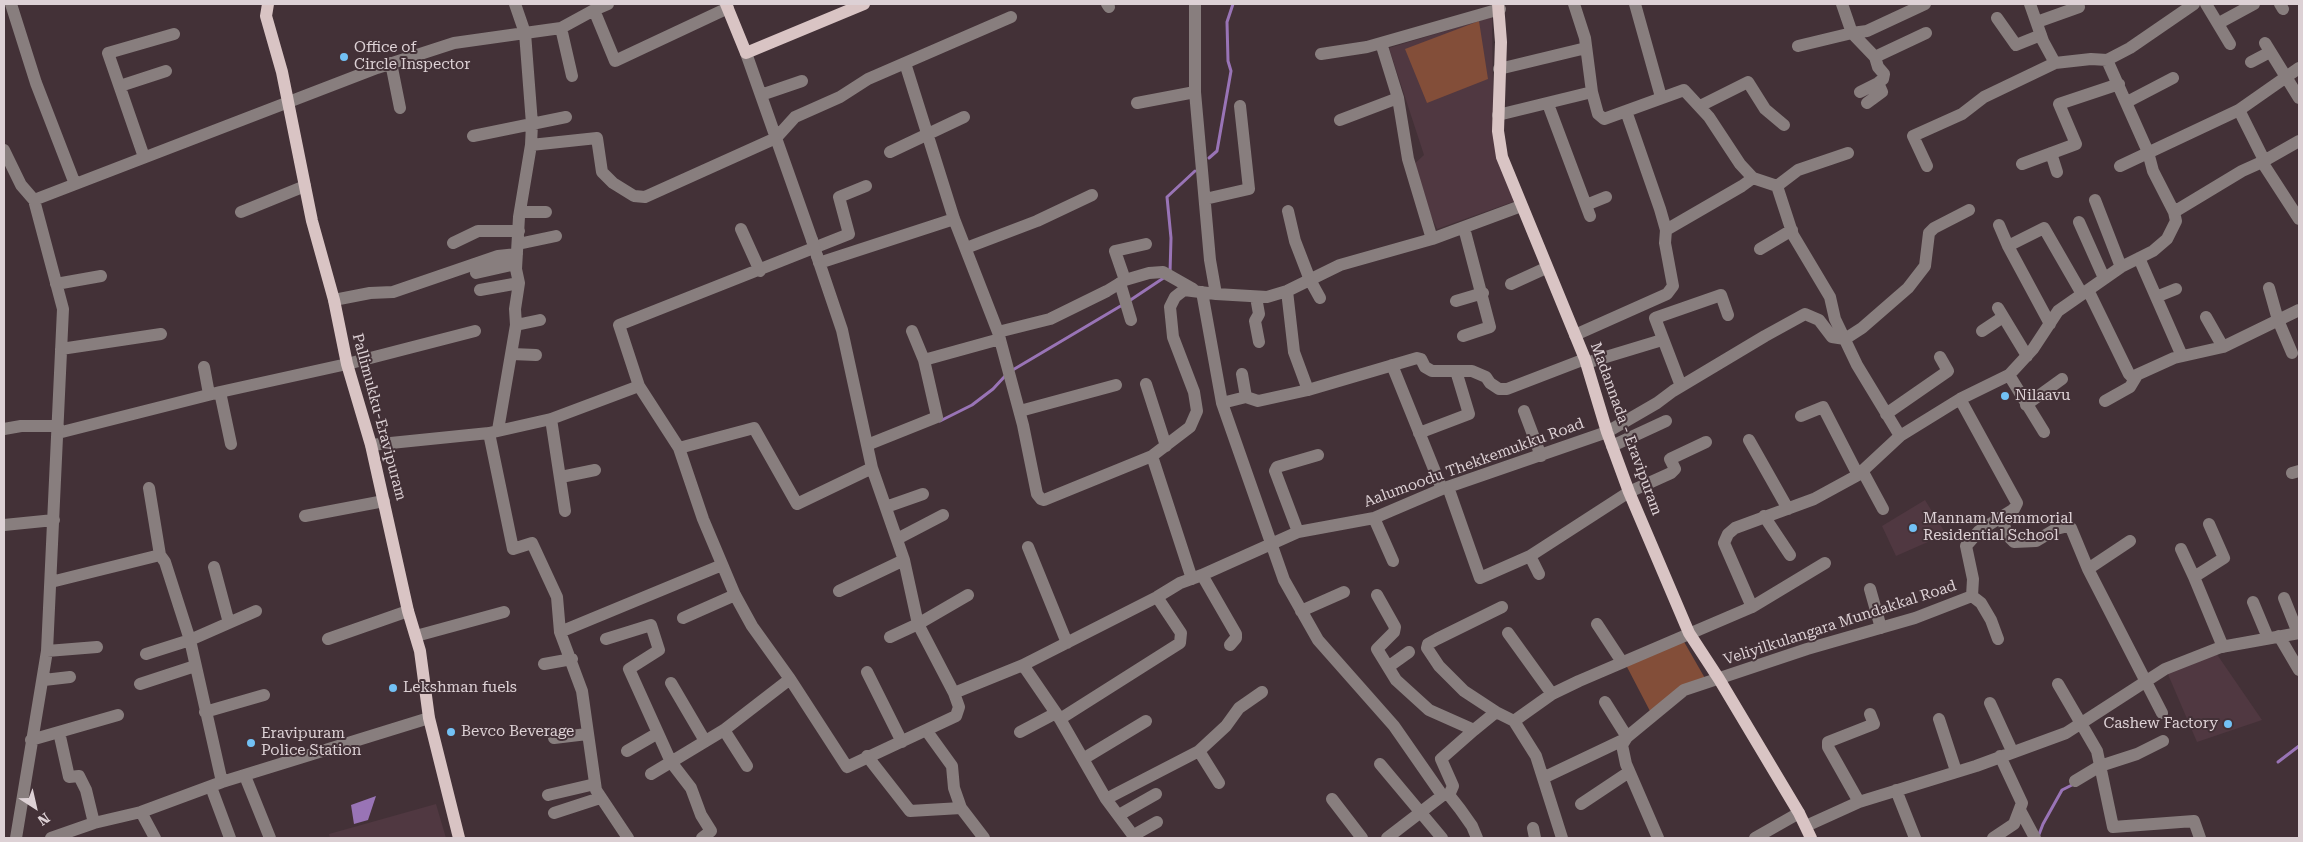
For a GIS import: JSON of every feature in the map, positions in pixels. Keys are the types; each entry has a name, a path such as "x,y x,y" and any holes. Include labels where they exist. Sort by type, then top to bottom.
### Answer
{"main road":[{"path":"727,6 746,53 864,4"},
{"name":"Madannada - Eravipuram","path":"1499,6 1498,115 1502,157 1546,268 1586,361 1607,432 1629,492 1689,633 1719,679 1809,832"},
{"name":"Pallimukku-Eravipuram","path":"265,8 282,72 312,221 334,300 347,364 371,444 408,611 416,636 429,718 459,838"}],"street":[{"path":"11,4 36,83 75,184"},
{"path":"515,4 525,33 532,124 520,212 517,254 519,283 515,309 516,324 512,354 493,431 513,549 532,543 558,597 560,632 572,659 582,691 595,784 600,798 622,837"},
{"path":"34,200 391,63 454,43 560,28 608,4"},
{"path":"1195,4 1195,92 1210,260 1216,294"},
{"path":"1574,4 1586,48 1592,92 1600,117 1604,119 1684,90 1709,117 1740,164 1753,178 1777,186"},
{"path":"1635,4 1661,97"},
{"path":"1842,4 1852,33 1875,57 1878,67 1884,74 1883,79 1863,97"},
{"path":"1798,46 1867,31 1925,4"},
{"path":"2030,4 2041,35 2055,63"},
{"path":"1927,166 1913,136 1962,114 1984,97 2055,63 2091,59 2107,60 2130,48 2194,4"},
{"path":"2206,4 2230,44"},
{"path":"2219,23 2254,4"},
{"path":"594,10 615,61 727,6"},
{"path":"1321,54 1381,42 1499,6"},
{"path":"2037,22 2079,7"},
{"path":"530,145 597,138 602,172 613,183 634,196 645,197 776,138 795,117 840,97 868,79 1011,17"},
{"path":"1997,18 2016,45 2041,35"},
{"path":"560,28 572,76"},
{"path":"1875,57 1926,32"},
{"path":"144,157 108,53 174,34"},
{"path":"1381,42 1398,98 1408,160 1432,239"},
{"path":"2251,62 2267,47 2299,98"},
{"path":"1499,69 1586,48"},
{"path":"746,53 812,240 818,260 842,330 872,468 904,560 918,624 954,693 959,707 956,716 847,766 790,679 752,626 735,596 703,519 679,448 639,386 619,325 760,271 849,234 839,197 866,186"},
{"path":"1752,606 1724,542 1728,534 1735,528 1764,516 1814,499 1861,474 1900,436 1960,399 2009,375 2027,356 2058,311 2121,267 2153,251 2167,239 2176,221 2174,212 2153,171 2148,152 2107,60"},
{"path":"391,63 400,108"},
{"path":"906,63 954,219 999,335 1020,411 1037,494 1044,500 1152,456 1190,427 1197,411 1194,392 1173,337 1170,307 1180,292 1198,291 1267,297 1288,291 1340,265 1432,239 1521,206"},
{"path":"2120,166 2239,110 2286,79 2299,68"},
{"path":"120,86 166,71"},
{"path":"2127,102 2173,78"},
{"path":"761,95 802,81"},
{"path":"1700,106 1748,82 1765,109 1784,125"},
{"path":"2022,164 2076,144 2059,104 2119,84"},
{"path":"1138,103 1195,92"},
{"path":"1498,115 1592,92"},
{"path":"1340,120 1398,98"},
{"path":"1548,104 1588,210 1606,197"},
{"path":"1205,199 1249,189 1240,106"},
{"path":"2239,110 2263,161 2299,219"},
{"path":"1575,336 1667,294 1673,286 1673,278 1667,261 1664,243 1666,230 1648,170 1626,111"},
{"path":"473,136 566,117"},
{"path":"890,152 964,117"},
{"path":"2174,212 2242,171 2299,141"},
{"path":"4,150 21,185 34,200 63,309 48,651 16,838"},
{"path":"1777,186 1798,170 1848,153"},
{"path":"2051,153 2058,172"},
{"path":"1666,230 1753,178"},
{"path":"241,212 305,186"},
{"path":"1777,186 1792,230 1805,257 1830,297 1835,319 1844,339 1867,383 1900,436"},
{"path":"966,248 1036,221 1092,195"},
{"path":"2095,200 2121,267"},
{"path":"1844,339 1862,328 1908,288 1925,266 1930,233 1934,228 1969,210"},
{"path":"1288,211 1295,241 1310,280 1320,298"},
{"path":"520,212 546,212"},
{"path":"818,260 954,219"},
{"path":"2079,222 2104,278"},
{"path":"1999,225 2008,246 2050,324"},
{"path":"1463,336 1490,327 1464,228"},
{"path":"2008,246 2044,228 2085,292 2129,374 2132,378 2136,377"},
{"path":"741,229 760,271"},
{"path":"1760,249 1792,230"},
{"path":"453,243 478,231 519,231"},
{"path":"476,273 556,236"},
{"path":"1132,320 1115,251 1146,244"},
{"path":"334,300 370,293 393,292 498,256 517,254"},
{"path":"2139,258 2182,356"},
{"path":"1512,284 1546,268"},
{"path":"924,360 1050,320 1122,282 1149,273 1163,272 1198,291 1222,404 1284,580 1318,640 1394,726 1445,795 1472,826 1477,838"},
{"path":"56,284 101,276"},
{"path":"480,290 519,283"},
{"path":"2269,288 2278,320 2292,353"},
{"path":"2156,297 2176,289"},
{"path":"1288,291 1294,352 1308,390"},
{"path":"1456,301 1482,293"},
{"path":"1681,386 1655,318 1721,295 1728,315"},
{"path":"1256,297 1259,314 1255,321 1259,342"},
{"path":"2105,401 2130,387 2136,377 2163,362 2223,347 2299,310"},
{"path":"1982,330 2000,313 2027,356"},
{"name":"Aalumoodu Thekkemukku Road","path":"954,693 1023,665 1157,597 1180,583 1298,532 1374,518 1445,488 1607,432 1658,404 1681,386 1805,314 1819,320 1832,337 1844,339"},
{"path":"2206,317 2223,347"},
{"path":"516,324 540,320"},
{"path":"4,429 21,426 58,429 347,364 475,331"},
{"path":"867,445 937,417 924,360 912,331"},
{"path":"62,349 161,334"},
{"path":"1222,404 1246,397 1258,402 1308,390 1417,358 1421,359 1425,367 1432,371 1472,371 1486,377 1499,390 1507,389 1586,361 1662,340"},
{"path":"512,354 536,355"},
{"path":"1886,414 1948,372 1940,357"},
{"path":"1392,365 1419,433 1445,488 1480,578 1530,556 1629,492 1671,473 1674,468 1670,459 1706,442"},
{"path":"204,367 215,393 231,444"},
{"path":"1419,433 1469,414 1456,371"},
{"path":"1242,374 1246,397"},
{"path":"2009,375 2044,432"},
{"path":"2026,405 2062,379"},
{"path":"1146,384 1166,446"},
{"path":"1020,411 1116,385"},
{"path":"371,444 493,431 551,419 639,386"},
{"name":"Veliyilkulangara Mundakkal Road","path":"1543,778 1625,738 1684,690 1807,649 1881,628 1972,596 1973,579 1966,546 1979,532 2014,509 2017,502 1960,399"},
{"path":"1801,416 1823,407 1883,509"},
{"path":"1524,411 1541,456"},
{"path":"551,419 565,511"},
{"path":"1612,446 1666,421"},
{"path":"679,448 754,428 797,504 872,468"},
{"path":"1749,440 1788,509"},
{"path":"1298,532 1275,471 1276,467 1318,455"},
{"path":"1152,456 1197,577 1236,634 1236,638 1230,645"},
{"path":"561,477 595,470"},
{"path":"149,488 160,554 165,562 190,640 205,712 216,784 230,838"},
{"path":"886,507 923,494"},
{"path":"305,516 384,501"},
{"path":"897,539 943,515"},
{"path":"1764,516 1790,554"},
{"path":"2002,516 2007,535 2014,542 2036,541 2056,528 2068,526 2073,532 2088,569 2144,682 2162,713"},
{"path":"1374,518 1393,561"},
{"path":"4,525 54,520"},
{"path":"2194,576 2224,558 2209,524"},
{"path":"2088,569 2130,541"},
{"path":"1028,547 1067,643"},
{"path":"2181,549 2224,647"},
{"path":"51,582 160,554"},
{"path":"1530,556 1539,574"},
{"path":"839,591 904,560"},
{"path":"1514,721 1552,694 1752,606 1825,563"},
{"path":"560,632 722,565"},
{"path":"214,567 229,623"},
{"path":"1870,589 1881,628"},
{"path":"1301,611 1344,592"},
{"path":"890,637 918,624 968,595"},
{"path":"1377,595 1395,627 1394,632 1377,649 1396,680 1429,710 1474,730"},
{"path":"683,618 735,596"},
{"path":"1972,596 1981,604 1991,620 1998,639"},
{"path":"1020,732 1058,716 1180,643 1181,633 1157,597"},
{"path":"1809,832 1859,802 2050,740 2082,723 2165,669 2224,647 2299,633 2284,598"},
{"path":"2253,602 2273,637 2299,670"},
{"path":"1502,607 1437,638 1428,644 1427,648 1439,666 1464,691 1496,712 1514,721 1536,756 1562,838"},
{"path":"146,654 190,640 256,611"},
{"path":"328,639 408,611"},
{"path":"416,636 504,612"},
{"path":"1598,624 1622,662"},
{"path":"606,639 651,625 659,650 629,669 671,762 691,788 701,815 710,832 702,838"},
{"path":"1508,634 1552,694"},
{"path":"48,651 97,647"},
{"path":"1388,667 1409,652"},
{"path":"544,664 572,659"},
{"path":"1023,665 1058,716 1106,799 1134,837 1157,822"},
{"path":"140,684 195,666"},
{"path":"867,672 902,742"},
{"path":"44,680 70,677"},
{"path":"651,774 724,730 790,679"},
{"path":"671,682 705,741"},
{"path":"2058,684 2097,751 2114,833 2194,821 2200,838"},
{"path":"1106,799 1198,751 1226,726 1239,708 1262,692"},
{"path":"205,712 264,695"},
{"path":"1605,702 1625,738 1623,755 1658,838"},
{"path":"1990,704 2022,803 2014,824 1992,838"},
{"path":"1395,836 1445,795 1453,786 1441,759 1496,712"},
{"path":"32,740 118,714"},
{"path":"1859,802 1828,747 1828,742 1874,724 1870,714"},
{"path":"57,837 94,824 141,812 216,784 429,718"},
{"path":"1939,718 1956,771"},
{"path":"1083,759 1146,721"},
{"path":"724,730 747,766"},
{"path":"926,730 952,766 954,788 960,808 984,838"},
{"path":"59,732 69,778 79,776 86,790 94,824"},
{"path":"627,751 658,733"},
{"path":"554,738 587,734"},
{"path":"2075,780 2100,766 2137,754 2163,741"},
{"path":"1198,751 1219,783"},
{"path":"867,756 910,811 960,808"},
{"path":"1380,764 1442,838"},
{"path":"1581,804 1629,772"},
{"path":"245,776 270,838"},
{"path":"548,795 595,784"},
{"path":"1896,790 1915,838"},
{"path":"1119,815 1156,794"},
{"path":"554,813 600,798"},
{"path":"1332,799 1362,838"},
{"path":"2020,810 2035,838"},
{"path":"141,812 155,838"},
{"path":"1755,838 1799,813"}],"shaded area":[{"path":"1492,17 1493,96 1518,200 1437,229 1410,168 1424,155 1389,48"},
{"path":"1479,21 1488,79 1427,103 1405,49"},
{"path":"1925,500 1946,534 1896,556 1882,526"},
{"path":"1683,640 1706,680 1651,713 1626,665"},
{"name":"Cashew Factory","path":"2216,653 2262,720 2197,742 2167,672"},
{"path":"376,796 368,820 354,824 351,805"},
{"path":"436,804 446,838 330,838 329,834"}],"waterway":[{"path":"1209,158 1217,151 1231,71 1228,61 1227,22 1233,4"},
{"path":"1170,273 1171,238 1167,197 1195,171"},
{"path":"1129,301 1165,277"},
{"path":"1011,371 1124,304"},
{"path":"940,421 972,405 993,389 1006,375"},
{"path":"2278,762 2299,746"},
{"path":"2038,837 2062,790 2074,784"}],"place":[{"name":"Office of Circle Inspector","path":"344,57"},
{"name":"Nilaavu","path":"2005,396"},
{"name":"Mannam Memmorial Residential School","path":"1913,528"},
{"name":"Lekshman fuels","path":"393,688"},
{"name":"Cashew Factory","path":"2228,724"},
{"name":"Bevco Beverage","path":"451,732"},
{"name":"Eravipuram Police Station","path":"251,743"}]}
